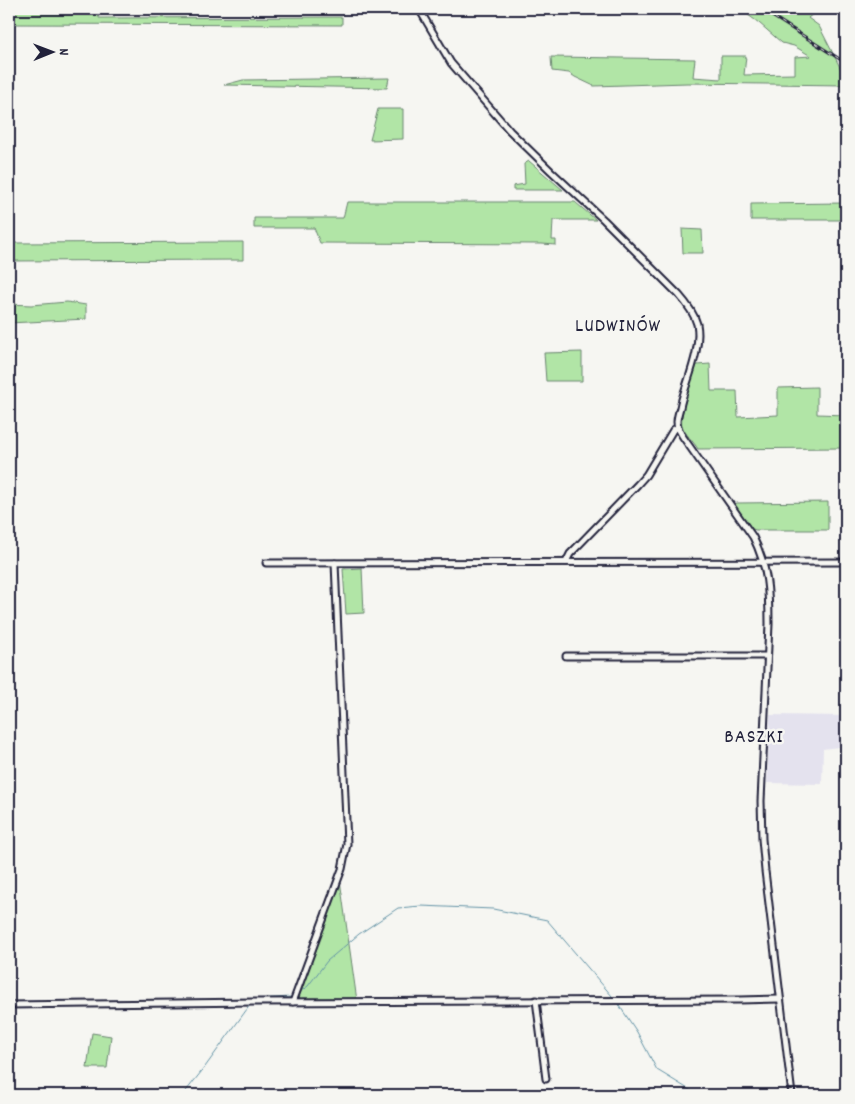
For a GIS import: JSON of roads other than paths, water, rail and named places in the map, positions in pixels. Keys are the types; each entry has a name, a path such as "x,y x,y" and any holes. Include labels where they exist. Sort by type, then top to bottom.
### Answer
{"street":[{"path":"419,9 451,63 510,131 611,226 679,295 690,308 693,315 698,339 679,411 678,427 682,437 747,527 758,546 767,579 769,598 761,818 765,871 792,1095"},
{"path":"566,562 570,554 637,486 646,475 673,430 678,427"},
{"path":"266,563 846,562"},
{"path":"293,1002 342,869 347,844 335,563"},
{"path":"566,656 767,656"},
{"path":"9,1005 780,999"},
{"path":"536,1000 546,1079"}],"waterway":[{"path":"301,991 308,986 327,961 359,934 398,908 421,906 493,909 547,920 612,996"},
{"path":"255,999 291,997"},
{"path":"183,1095 250,1005"},
{"path":"619,1005 637,1032 657,1070 698,1095"}],"railway":[{"path":"761,9 846,63"}],"district":[{"name":"LUDWINÓW","path":"618,327"},
{"name":"BASZKI","path":"754,738"}]}
